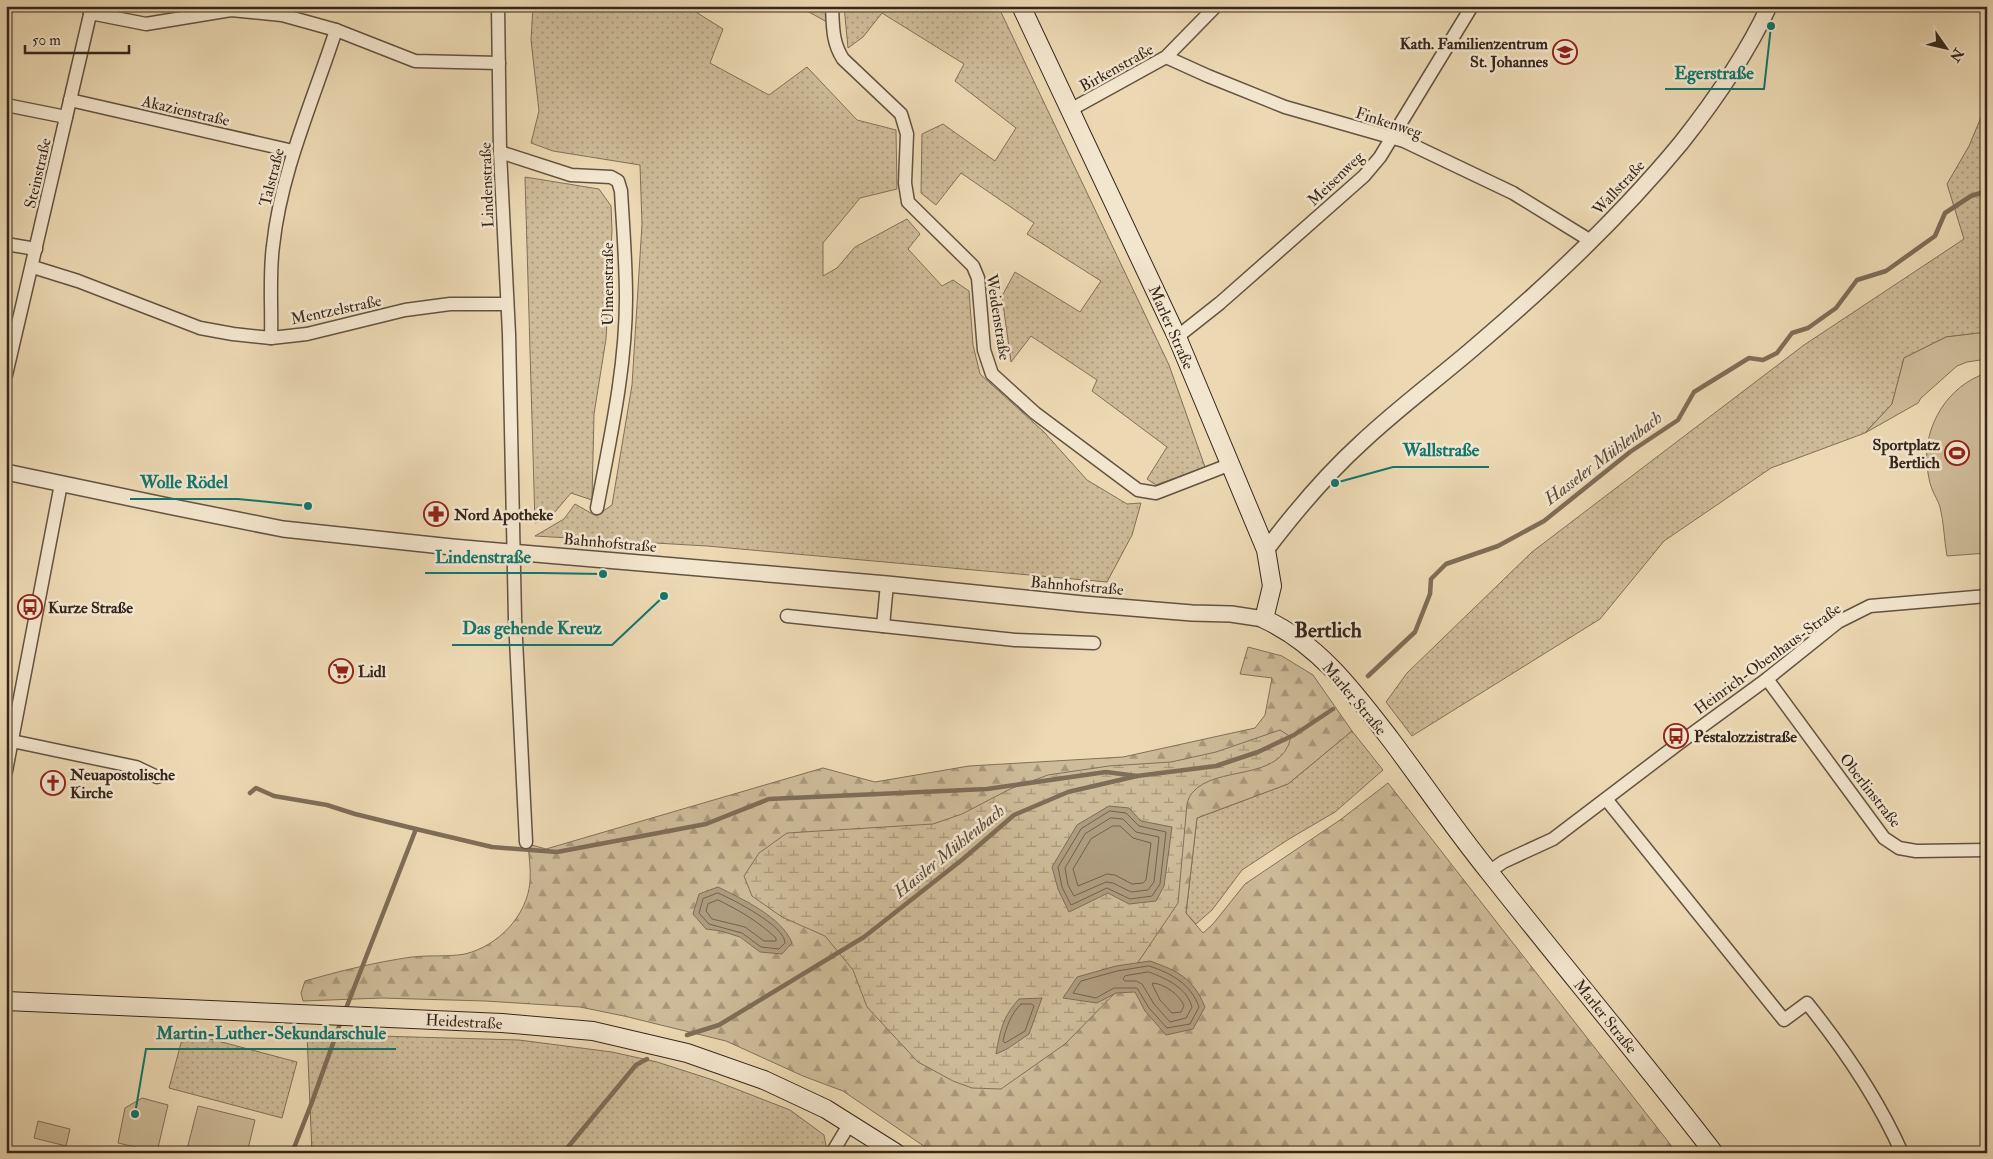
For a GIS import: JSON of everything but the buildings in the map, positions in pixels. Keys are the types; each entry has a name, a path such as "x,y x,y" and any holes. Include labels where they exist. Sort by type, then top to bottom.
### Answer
{"main road":[{"name":"Marler Straße","path":"1021,6 1177,337 1266,550 1272,586 1264,619 1293,635 1339,675 1406,760 1489,872 1714,1153"},
{"name":"Heidestraße","path":"6,1001 510,1023 593,1031 687,1053 764,1080 818,1105 896,1153"}],"street":[{"name":"Lindenstraße","path":"498,6 500,152 526,842"},
{"name":"Weidenstraße","path":"832,6 833,38 844,59 901,114 907,134 905,175 908,202 973,266 976,272 984,350 992,374 1035,413 1138,490 1156,492 1231,464"},
{"name":"Birkenstraße","path":"1070,110 1166,57 1216,6"},
{"name":"Meisenweg","path":"1177,337 1220,303 1357,182 1380,157 1472,6"},
{"name":"Wallstraße","path":"1266,550 1323,483 1362,442 1478,344 1629,204 1708,109 1746,52 1769,6"},
{"path":"91,10 146,24 231,10 282,15 336,30 415,61 498,63"},
{"name":"Steinstraße","path":"6,375 91,10"},
{"name":"Talstraße","path":"271,338 273,247 281,200 293,151 336,30"},
{"name":"Finkenweg","path":"1166,57 1285,107 1404,141 1513,193 1591,241"},
{"name":"Akazienstraße","path":"70,100 293,151"},
{"path":"6,105 66,117"},
{"name":"Ulmenstraße","path":"500,152 571,174 611,177 618,181 622,191 626,298 623,350 614,420 597,508"},
{"path":"6,244 36,249"},
{"name":"Mentzelstraße","path":"32,267 78,281 200,328 271,338 307,334 405,310 450,304 507,304"},
{"name":"Bahnhofstraße","path":"6,472 290,530 514,552 887,584 1083,604 1192,613 1231,614 1264,619"},
{"path":"6,771 61,484"},
{"path":"883,626 887,584"},
{"name":"Heinrich-Obenhaus-Straße","path":"1489,872 1503,862 1553,839 1767,679 1838,622 1870,606 1987,596"},
{"path":"787,616 1015,640 1094,644"},
{"name":"Oberlinstraße","path":"1767,679 1884,838 1899,848 1916,851 1987,850"},
{"path":"12,742 136,767 157,777"},
{"path":"1606,799 1784,1020 1807,1003 1834,1037 1866,1085 1895,1136 1902,1153"},
{"path":"832,1153 850,1123"}],"green space":[{"path":"533,6 692,6 691,9 723,29 710,63 769,95 807,67 857,120 896,130 897,189 860,198 823,243 823,276 837,268 855,247 907,219 920,234 908,249 942,286 953,280 969,291 973,345 980,374 1044,432 1087,480 1127,504 1141,503 1132,535 1107,582 707,546 535,536 564,519 575,504 596,516 612,505 632,385 642,224 640,165 553,151 531,143 539,111 531,40"},
{"path":"798,6 826,6 827,22"},
{"path":"844,6 998,6 1169,365 1205,467 1156,485 1147,479 1167,447 1092,391 1097,380 1031,336 1011,362 1002,296 1015,272 1080,312 1101,281 1027,234 1034,223 961,173 936,205 921,193 922,134 943,124 995,161 1016,128 955,81 964,64 882,13 863,37 848,48"},
{"path":"1987,103 1987,332 1946,337 1904,358 1892,404 1865,433 1771,468 1664,541 1600,619 1412,736 1386,702 1407,673 1532,552 1804,345 1964,239 1947,184 1969,146"},
{"path":"525,177 599,189 611,206 612,231 606,339 594,414 592,500 571,493 549,519 535,523"},
{"path":"1987,332 1987,359 1967,362 1957,366 1921,398 1918,403 1865,433 1892,404 1904,358 1946,337"},
{"name":"Sportplatz Bertlich","path":"1987,373 1987,553 1947,556 1939,504 1931,486 1927,466 1929,436 1941,409 1950,397 1973,379"},
{"path":"1248,647 1282,656 1313,675 1352,731 1288,784 1197,818 1186,913 1203,933 1213,924 1245,884 1340,820 1388,783 1677,1153 934,1153 843,1091 803,1076 726,1041 624,1016 580,1007 485,1001 381,998 303,1001 301,993 305,981 358,967 399,959 465,954 489,944 509,928 517,918 528,895 530,868 528,844 546,849 823,768 875,782 969,766 1123,757 1255,728 1265,715 1272,678 1240,674"},
{"path":"1280,730 1291,737 1285,751 1275,761 1262,767 1216,778 1203,784 1192,793 1187,804 1178,903 1122,986 1065,1044 1001,1089 972,1088 953,1081 918,1062 867,1007 853,970 825,936 782,917 752,896 744,876 759,853 787,833 933,824 962,814 1010,789 1048,775 1109,766 1171,762 1216,752"},
{"path":"1352,731 1383,770 1335,812 1242,870 1212,910 1196,924 1186,913 1197,818 1288,784"},
{"path":"184,1032 297,1062 282,1118 169,1088"},
{"path":"307,1034 519,1040 612,1052 657,1062 713,1080 790,1110 824,1135 827,1151 312,1153"},
{"path":"142,1098 168,1105 157,1152 118,1143 125,1108"},
{"path":"198,1106 255,1120 247,1153 186,1153"},
{"path":"38,1121 70,1129 66,1146 34,1138"}],"water":[{"path":"1109,806 1129,808 1141,821 1172,827 1164,886 1156,901 1129,904 1108,893 1069,912 1058,889 1052,867 1077,825"},
{"path":"718,887 771,917 780,925 792,943 782,954 760,952 740,937 706,929 693,914 699,894"},
{"path":"1150,961 1177,972 1190,982 1195,989 1205,1007 1193,1029 1166,1035 1145,1011 1135,992 1116,993 1097,1003 1063,998 1077,977 1116,966"},
{"path":"1042,998 1029,1034 996,1054 1003,1024 1014,1005 1019,999"}],"waterway":[{"name":"Hasseler Mühlenbach","path":"1368,676 1415,632 1430,594 1431,579 1446,564 1498,546 1544,521 1630,452 1678,420 1694,392 1749,358 1763,360 1777,353 1792,333 1808,328 1836,308 1857,280 1886,271 1935,236 1945,213 1971,196 1987,191"},
{"name":"Hassler Mühlenbach","path":"687,1035 719,1025 864,937 963,859 1014,815 1068,792 1137,776 1216,766 1258,752 1294,735 1333,709"},
{"path":"345,1011 416,829 492,847 557,852 706,824 769,799 987,789 1106,772 1137,776"},
{"path":"250,793 256,788 274,796 327,805 416,829"},
{"path":"292,1153 341,1021"},
{"name":"Hassler Mühlenbach","path":"563,1153 636,1065 647,1059"}],"place":[{"name":"Egerstraße","path":"1771,26"},
{"name":"Kath. Familienzentrum St. Johannes","path":"1565,52"},
{"name":"Sportplatz Bertlich","path":"1957,453"},
{"name":"Wallstraße","path":"1335,483"},
{"name":"Wolle Rödel","path":"308,506"},
{"name":"Nord Apotheke","path":"436,514"},
{"name":"Lindenstraße","path":"603,574"},
{"name":"Das gehende Kreuz","path":"664,596"},
{"name":"Kurze Straße","path":"30,607"},
{"name":"Lidl","path":"341,671"},
{"name":"Pestalozzistraße","path":"1676,736"},
{"name":"Neuapostolische Kirche","path":"53,783"},
{"name":"Martin-Luther-Sekundarschule","path":"135,1114"}],"district":[{"name":"Bertlich","path":"1328,630"}]}
